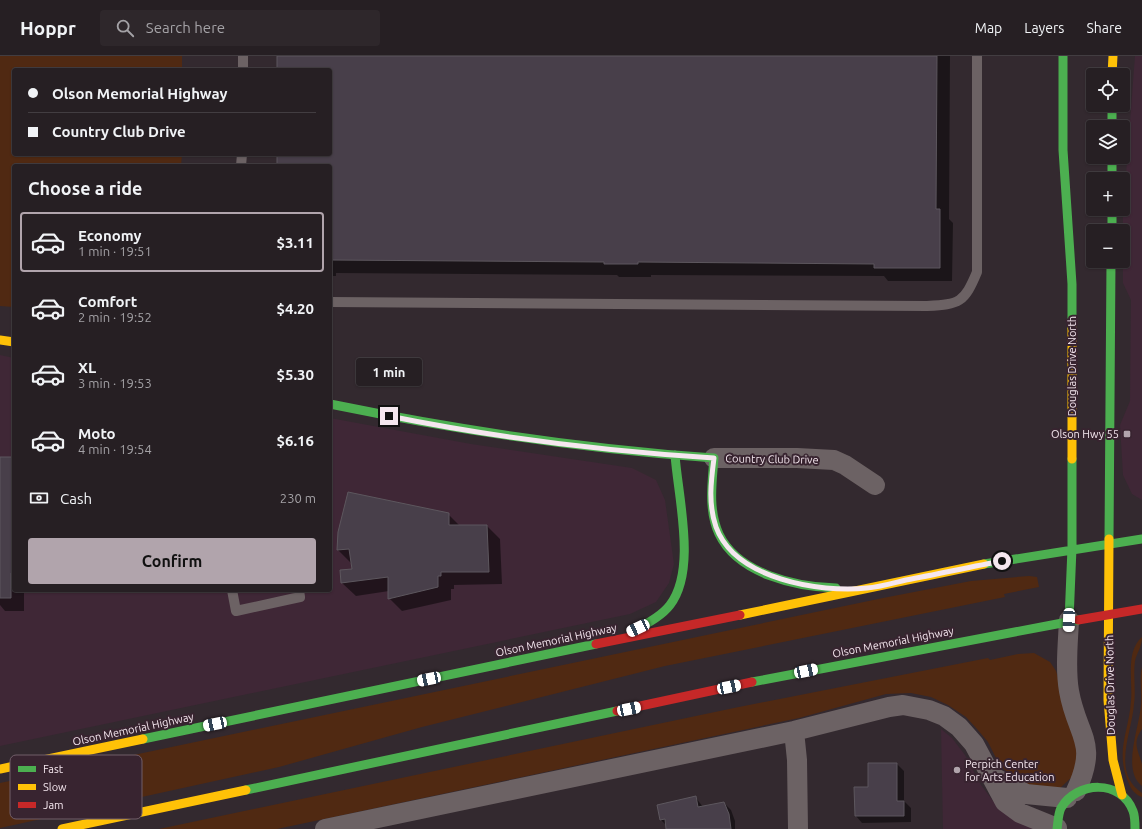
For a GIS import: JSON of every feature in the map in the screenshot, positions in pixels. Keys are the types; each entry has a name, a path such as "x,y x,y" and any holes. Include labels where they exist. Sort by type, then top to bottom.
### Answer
{"main road":[{"name":"Douglas Drive North","path":"1064,56 1063,150 1072,284 1072,548 1069,620"},
{"path":"1112,68 1113,56"},
{"name":"Douglas Drive North","path":"1111,268 1108,700 1112,756 1116,778 1122,795"},
{"path":"0,340 12,342"},
{"name":"Country Club Drive","path":"332,404 480,433 549,444 675,456 714,458"},
{"path":"607,642 650,621 669,606 676,596 680,585 682,526 675,456"},
{"path":"714,458 710,492 716,528 726,546 742,561 762,572 822,588 867,588"},
{"name":"Olson Memorial Highway","path":"67,755 867,588 1072,548 1142,539"},
{"name":"Olson Memorial Highway","path":"142,812 813,669 1069,620 1142,609"},
{"name":"Olson Memorial Highway","path":"0,769 10,767"},
{"path":"1057,829 1061,807 1072,795 1088,786 1101,786 1113,789 1122,795 1130,804 1134,814 1135,829"},
{"path":"1130,804 1142,807"},
{"name":"Olson Memorial Highway","path":"62,829 109,819"}],"street":[{"name":"Country Club Drive","path":"714,458 797,458 834,460 851,468 875,485"},
{"name":"Douglas Drive North","path":"1069,620 1069,690 1087,748 1087,762 1072,795"},
{"path":"325,829 794,731 889,707 903,705 929,710 944,716 959,727 974,744 1005,802 1020,813 1057,829"},
{"path":"794,731 797,760 798,829"},
{"path":"992,777 1026,794 1072,795"}],"lane":[{"path":"243,56 243,68"},
{"path":"332,302 952,305 969,293 977,272 977,56"},
{"path":"232,592 236,611 300,597 299,592"}],"shaded area":[{"path":"0,56 182,56 182,68 12,68 12,156 182,156 181,164 12,164 12,307 0,306"},
{"path":"1135,56 1142,56 1142,500 1132,494 1123,475 1120,425 1130,401 1131,300 1123,283 1123,268 1130,268 1130,224 1123,224 1123,216 1130,216 1130,172 1126,172 1127,164 1130,164 1130,122"},
{"path":"0,355 12,358 12,592 332,592 332,418 471,444 632,468 656,480 665,500 674,564 669,583 656,602 630,614 0,746"},
{"path":"1029,576 1037,577 1039,587 1004,594 1005,597 665,666 422,727 279,767 142,797 142,755 134,755 883,598 971,581"},
{"path":"1142,637 1135,661 1135,699 1127,739 1125,763 1127,774 1133,784 1142,793 1142,797 1134,792 1129,785 1124,768 1123,749 1130,712 1131,667 1133,651"},
{"path":"1034,653 1050,662 1056,671 1079,747 1073,776 1060,788 1029,785 1009,774 999,764 988,742 977,729 966,717 948,705 931,697 911,693 886,694 799,718 277,829 159,829 734,708 988,658 990,660 1018,654"},
{"path":"1142,667 1142,729 1137,738 1137,746 1142,764 1142,786 1136,779 1132,759 1141,704"},
{"name":"Perpich Center for Arts Education","path":"941,729 952,738 965,755 981,785 993,801 1001,808 1039,829 943,829"},
{"path":"10,781 10,819 41,819 0,828 0,783"}],"building":[{"path":"277,56 937,56 936,209 940,209 940,268 874,268 874,264 638,262 638,264 604,264 604,262 332,260 332,164 277,164 277,156 332,156 332,68 277,68"},
{"path":"0,457 12,457 11,598 0,598"},
{"path":"348,492 449,513 449,525 487,525 489,572 441,572 441,576 438,576 438,587 388,599 388,577 341,583 340,570 352,569 349,549 337,550 338,532"},
{"path":"868,763 897,763 897,801 904,801 904,816 855,816 854,787 868,787"},
{"path":"696,796 698,807 724,802 729,814 731,829 666,829 665,819 660,820 657,805"}],"traffic: fast":[{"path":"1063,56 1063,150 1072,284 1072,328"},
{"path":"1112,112 1112,120"},
{"path":"1112,164 1112,172"},
{"path":"1112,216 1112,224"},
{"path":"1109,539 1111,268"},
{"path":"332,404 425,422 569,444 714,458"},
{"path":"632,631 652,620 670,605 678,590 683,573 684,533 675,455"},
{"path":"714,458 712,477 713,516 719,534 728,548 740,559 770,576 804,585 836,588"},
{"path":"1069,620 1072,548 1072,459"},
{"path":"984,564 1142,539"},
{"path":"752,682 1078,620"},
{"path":"143,739 596,644"},
{"path":"246,790 617,711"},
{"path":"1057,829 1060,810 1068,799 1077,793 1098,787 1119,793 1127,801 1134,813 1135,829"}],"traffic: slow":[{"path":"1112,68 1113,56"},
{"path":"1072,328 1072,459"},
{"path":"0,340 12,342"},
{"path":"1109,539 1108,700 1113,760 1122,795"},
{"path":"740,615 984,564"},
{"path":"67,755 143,739"},
{"path":"0,769 10,767"},
{"path":"142,812 246,790"},
{"path":"62,829 109,819"}],"traffic: jam":[{"path":"1078,620 1142,609"},
{"path":"596,644 740,615"},
{"path":"617,711 752,682"}],"place":[{"name":"Olson Hwy 55","path":"1127,434"},
{"name":"Perpich Center for Arts Education","path":"957,770"}],"route":[{"path":"389,416 549,444 637,453 714,458 710,492 712,510 716,528 726,546 742,561 762,572 791,582 822,588 867,588 1002,561"}]}
